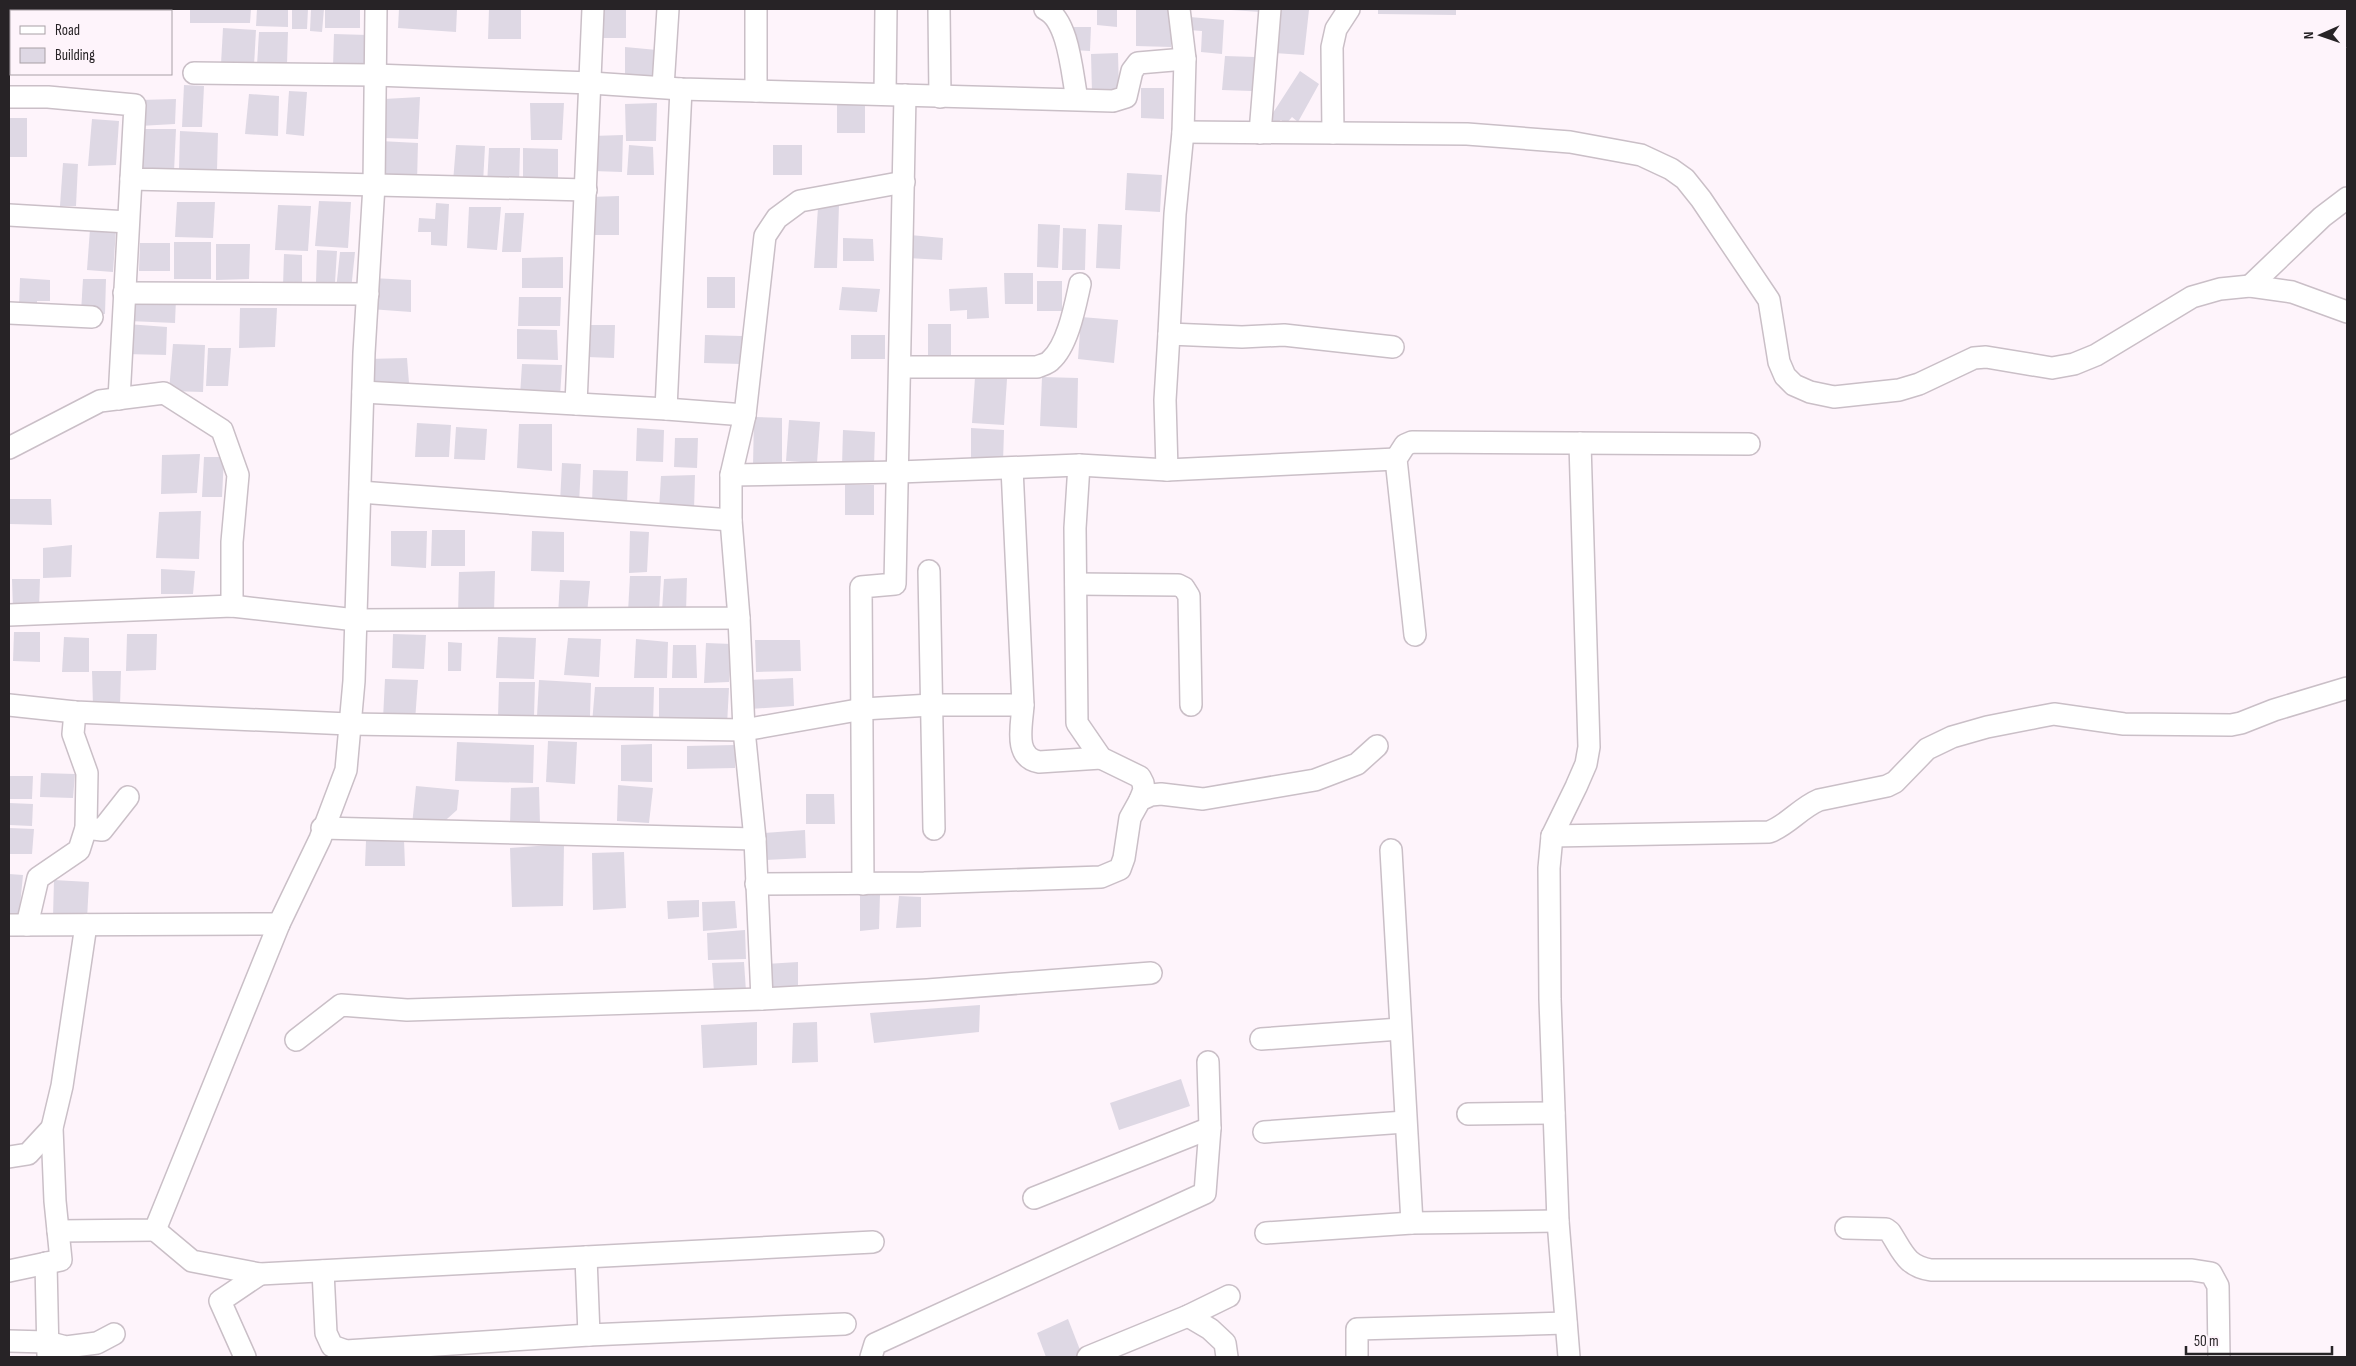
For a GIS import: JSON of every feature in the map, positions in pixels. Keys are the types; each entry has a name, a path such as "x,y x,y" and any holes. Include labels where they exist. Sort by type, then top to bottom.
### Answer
{"street":[{"path":"155,1230 279,924 320,838 322,828 346,770 356,620 362,392 374,185 376,9"},
{"path":"576,404 593,9"},
{"path":"666,408 672,88 668,9"},
{"path":"756,9 756,91"},
{"path":"863,884 861,587 896,584 899,472 904,182 886,9"},
{"path":"939,9 940,97"},
{"path":"1045,9 1049,11 1063,28 1077,99"},
{"path":"1167,470 1165,400 1175,214 1183,132 1185,59 1179,9"},
{"path":"1260,132 1270,9"},
{"path":"1333,133 1332,47 1336,29 1349,9"},
{"path":"194,74 375,76 940,97 1120,100 1126,97 1132,71 1138,63 1185,59"},
{"path":"9,97 48,97 135,105 119,399"},
{"path":"1183,132 1466,134 1570,142 1642,155 1671,169 1685,179 1701,199 1769,300 1779,362 1785,376 1794,385 1810,392 1834,396 1899,390 1919,384 1974,358 1986,356 2052,368 2074,364 2096,355 2192,297 2220,289 2250,286 2292,292 2347,312"},
{"path":"131,179 586,190"},
{"path":"762,999 755,839 744,730 739,618 731,520 731,475 746,415 765,236 777,218 800,201 904,182"},
{"path":"2250,286 2322,217 2347,198"},
{"path":"9,214 128,222"},
{"path":"901,368 1037,367 1050,361 1057,352 1072,320 1080,284"},
{"path":"124,293 368,294"},
{"path":"9,313 92,317"},
{"path":"1169,334 1242,337 1284,335 1393,347"},
{"path":"362,392 666,408 746,415"},
{"path":"9,448 100,401 164,393 222,430 238,475 232,542 232,606"},
{"path":"1415,635 1396,459 1405,445 1412,442 1749,444"},
{"path":"1569,1357 1558,1221 1550,999 1549,894 1552,836 1579,780 1589,747 1580,443"},
{"path":"731,475 899,472 1079,465 1167,470 1396,459"},
{"path":"1079,465 1074,528 1077,723 1101,758"},
{"path":"756,884 863,884 1101,876 1114,873 1120,869 1124,858 1130,818 1144,790 1140,776 1101,758 1039,762 1030,760 1024,754 1020,742 1023,705 1012,468"},
{"path":"360,492 731,520"},
{"path":"929,571 934,829"},
{"path":"1076,584 1178,585 1184,588 1189,596 1192,704"},
{"path":"9,615 232,606 356,620 739,618"},
{"path":"1552,836 1769,832 1779,829 1810,804 1819,800 1887,786 1895,782 1927,749 1952,737 1987,727 2054,714 2124,724 2231,725 2347,688"},
{"path":"9,705 75,712 349,724 744,730 863,709 931,705 1023,705"},
{"path":"75,712 73,734 87,773 86,828 79,850 38,878 18,925 279,924"},
{"path":"1140,800 1151,795 1161,794 1203,799 1315,780 1357,764 1376,746"},
{"path":"86,828 102,830 128,796"},
{"path":"322,828 755,839"},
{"path":"1391,850 1412,1223"},
{"path":"9,1271 61,1260 52,1128 62,1086 86,924"},
{"path":"296,1040 341,1005 407,1010 762,999 927,990 1151,974"},
{"path":"1261,1040 1400,1029"},
{"path":"870,1357 875,1344 1205,1193 1210,1128 1208,1062"},
{"path":"1468,1114 1554,1113"},
{"path":"1264,1132 1405,1122"},
{"path":"9,1157 28,1154 52,1128"},
{"path":"1034,1198 1210,1128"},
{"path":"1266,1233 1412,1223 1558,1221"},
{"path":"1846,1228 1886,1229 1890,1232 1910,1263 1919,1268 1931,1270 2192,1270 2211,1273 2218,1286 2219,1357"},
{"path":"58,1231 155,1230 192,1261 260,1274 873,1242"},
{"path":"586,1257 590,1335"},
{"path":"46,1263 47,1350"},
{"path":"323,1271 326,1333 332,1346 346,1351 590,1335 844,1324"},
{"path":"245,1357 220,1301 260,1274"},
{"path":"1088,1357 1188,1316 1229,1296"},
{"path":"1188,1316 1210,1329 1225,1343 1226,1357"},
{"path":"1357,1357 1357,1329 1566,1323"},
{"path":"9,1342 47,1350 97,1343 114,1334"}],"building":[{"path":"190,9 251,9 250,23 190,23"},
{"path":"257,9 288,9 288,27 256,26"},
{"path":"292,9 308,9 307,29 292,29"},
{"path":"311,9 324,9 322,32 310,31"},
{"path":"325,9 360,9 360,28 325,28"},
{"path":"399,9 457,9 456,32 398,28"},
{"path":"489,9 521,9 521,39 488,39"},
{"path":"599,9 626,9 626,38 599,38"},
{"path":"1097,9 1117,9 1117,27 1097,25"},
{"path":"1136,9 1171,9 1171,47 1136,46"},
{"path":"1261,9 1261,12 1231,10"},
{"path":"1277,9 1309,10 1304,55 1274,53"},
{"path":"1378,9 1456,9 1456,15 1378,14"},
{"path":"1190,17 1224,20 1222,54 1201,52 1202,31 1189,30"},
{"path":"1074,27 1091,27 1090,51 1073,50"},
{"path":"223,28 256,30 254,66 221,64"},
{"path":"259,32 288,32 287,64 257,65"},
{"path":"334,34 368,35 367,69 333,67"},
{"path":"625,47 657,50 655,82 625,80"},
{"path":"1118,53 1119,92 1092,93 1091,54"},
{"path":"1225,56 1255,57 1252,91 1222,90"},
{"path":"1300,71 1319,84 1298,122 1292,117 1286,124 1281,120 1275,124 1269,119"},
{"path":"184,85 204,86 202,127 182,127"},
{"path":"1141,88 1164,88 1164,119 1141,118"},
{"path":"289,91 307,92 304,136 286,134"},
{"path":"249,94 279,96 278,136 245,134"},
{"path":"420,97 418,139 383,138 384,99"},
{"path":"176,99 175,124 139,126 139,100"},
{"path":"530,103 564,103 562,140 531,140"},
{"path":"657,103 656,141 626,141 625,104"},
{"path":"837,103 865,103 865,133 837,133"},
{"path":"9,118 27,118 27,157 9,157"},
{"path":"92,119 119,121 116,165 88,166"},
{"path":"140,129 176,129 174,172 139,172"},
{"path":"180,131 218,133 217,170 179,170"},
{"path":"623,135 622,172 593,171 592,136"},
{"path":"380,141 418,143 417,182 379,181"},
{"path":"456,145 485,146 483,183 453,182"},
{"path":"629,145 653,147 654,175 627,175"},
{"path":"773,145 802,145 802,175 773,175"},
{"path":"489,148 520,148 519,185 487,185"},
{"path":"523,148 558,149 558,184 523,182"},
{"path":"63,163 78,164 76,206 60,206"},
{"path":"1127,173 1162,175 1160,212 1125,210"},
{"path":"619,196 619,235 588,235 590,197"},
{"path":"319,201 351,202 348,248 315,246"},
{"path":"177,202 215,202 213,238 175,237"},
{"path":"436,203 449,204 447,246 431,245 431,232 418,232 419,218 435,219"},
{"path":"278,205 311,206 308,251 275,250"},
{"path":"839,205 837,268 814,268 818,207"},
{"path":"469,207 501,207 497,250 467,248"},
{"path":"505,213 524,213 521,252 502,252"},
{"path":"1038,224 1060,225 1058,268 1037,267"},
{"path":"1098,224 1122,225 1120,269 1096,268"},
{"path":"1063,228 1086,229 1085,270 1062,270"},
{"path":"90,229 116,230 113,272 87,270"},
{"path":"910,235 943,238 942,260 908,258"},
{"path":"843,238 873,239 874,261 843,261"},
{"path":"174,242 211,242 211,279 174,279"},
{"path":"140,243 170,243 170,271 139,271"},
{"path":"216,244 250,244 249,279 216,280"},
{"path":"317,250 337,251 335,283 316,283"},
{"path":"340,252 355,252 351,290 336,290"},
{"path":"284,254 302,255 302,289 283,287"},
{"path":"563,257 563,288 522,288 522,258"},
{"path":"1004,273 1033,273 1033,304 1005,304"},
{"path":"707,277 735,277 735,308 707,308"},
{"path":"20,278 50,280 50,301 37,301 37,311 19,310"},
{"path":"372,278 411,280 411,312 370,309"},
{"path":"83,279 106,279 105,314 81,312"},
{"path":"1037,281 1062,281 1062,311 1037,311"},
{"path":"842,287 880,289 877,312 839,310"},
{"path":"987,287 989,318 967,319 967,310 950,311 949,289"},
{"path":"132,297 176,298 175,323 129,321"},
{"path":"519,297 561,297 560,326 518,326"},
{"path":"240,308 277,308 275,347 239,348"},
{"path":"1081,317 1118,320 1114,363 1078,359"},
{"path":"127,324 167,327 166,355 125,354"},
{"path":"928,324 951,324 951,361 928,361"},
{"path":"589,325 615,325 614,358 587,357"},
{"path":"517,329 557,330 558,360 517,359"},
{"path":"705,335 742,336 742,364 704,363"},
{"path":"851,335 885,335 885,359 851,359"},
{"path":"173,344 205,345 203,392 169,391"},
{"path":"208,348 231,348 228,386 206,386"},
{"path":"407,358 409,383 368,382 367,359"},
{"path":"522,364 562,365 560,397 520,396"},
{"path":"975,377 1007,379 1004,425 972,423"},
{"path":"1042,377 1078,378 1077,428 1040,426"},
{"path":"754,417 782,418 782,466 753,466"},
{"path":"789,420 820,422 817,463 786,461"},
{"path":"417,423 451,425 449,457 415,457"},
{"path":"519,424 552,424 552,471 517,468"},
{"path":"456,427 487,429 485,460 454,459"},
{"path":"637,428 664,430 663,462 636,461"},
{"path":"971,428 1004,430 1003,463 971,462"},
{"path":"843,430 875,432 874,467 842,466"},
{"path":"675,438 698,438 697,468 674,467"},
{"path":"200,454 197,493 161,494 162,455"},
{"path":"204,457 224,457 222,497 202,497"},
{"path":"562,463 581,464 579,504 560,503"},
{"path":"593,470 628,471 627,506 592,505"},
{"path":"695,475 694,511 659,510 661,476"},
{"path":"845,485 874,485 874,515 845,515"},
{"path":"9,499 51,499 52,525 9,524"},
{"path":"201,511 199,559 156,558 159,512"},
{"path":"432,530 465,530 465,566 431,566"},
{"path":"391,531 427,531 426,568 391,566"},
{"path":"532,531 564,532 564,572 531,571"},
{"path":"630,531 649,532 647,572 629,573"},
{"path":"72,545 71,577 43,578 43,548"},
{"path":"161,569 195,571 193,594 161,594"},
{"path":"495,571 494,614 458,615 459,572"},
{"path":"630,576 661,576 659,612 628,612"},
{"path":"687,578 686,612 662,611 664,579"},
{"path":"12,579 40,579 39,609 13,611"},
{"path":"560,580 590,581 587,614 558,615"},
{"path":"14,632 40,632 40,662 13,661"},
{"path":"127,634 157,634 156,670 126,671"},
{"path":"393,634 426,635 424,669 392,668"},
{"path":"64,637 89,638 89,672 62,672"},
{"path":"498,637 536,638 534,679 496,678"},
{"path":"568,638 601,639 599,677 564,675"},
{"path":"636,639 668,642 667,678 634,678"},
{"path":"755,640 800,640 801,671 756,672"},
{"path":"448,642 462,643 461,671 448,671"},
{"path":"706,643 732,644 729,682 704,683"},
{"path":"673,645 696,645 697,678 672,678"},
{"path":"92,671 121,671 120,706 93,706"},
{"path":"793,678 794,706 750,709 749,680"},
{"path":"385,679 418,680 415,721 383,719"},
{"path":"539,680 591,683 590,716 537,716"},
{"path":"499,682 535,682 534,717 498,717"},
{"path":"595,687 654,687 653,724 592,724"},
{"path":"659,688 729,688 727,725 659,724"},
{"path":"548,741 577,742 575,784 546,782"},
{"path":"457,742 534,745 533,783 455,781"},
{"path":"652,744 652,782 621,781 621,745"},
{"path":"735,745 735,768 687,769 687,746"},
{"path":"41,773 75,774 73,798 40,797"},
{"path":"9,776 33,776 32,799 9,799"},
{"path":"618,785 653,788 649,823 617,821"},
{"path":"416,786 459,790 457,810 438,827 412,825"},
{"path":"539,787 540,824 510,824 511,788"},
{"path":"806,794 834,794 835,824 806,824"},
{"path":"9,803 33,804 32,826 9,825"},
{"path":"9,828 34,829 32,854 9,854"},
{"path":"805,830 806,858 765,860 764,833"},
{"path":"404,840 405,866 365,866 366,841"},
{"path":"564,844 563,906 512,907 510,848"},
{"path":"624,852 626,908 593,910 592,853"},
{"path":"9,874 23,875 19,916 9,916"},
{"path":"54,880 89,882 87,919 53,917"},
{"path":"880,894 879,929 860,931 860,895"},
{"path":"899,896 921,897 921,927 896,928"},
{"path":"699,900 699,917 668,919 667,901"},
{"path":"735,901 737,928 703,931 702,902"},
{"path":"745,930 746,959 708,960 707,933"},
{"path":"744,962 746,991 714,992 712,963"},
{"path":"798,962 798,988 766,988 766,964"},
{"path":"980,1005 979,1032 874,1043 870,1013"},
{"path":"757,1022 757,1065 703,1068 701,1025"},
{"path":"817,1022 818,1062 792,1063 793,1023"},
{"path":"1181,1079 1190,1106 1119,1130 1110,1103"},
{"path":"1068,1319 1082,1355 1075,1357 1046,1357 1037,1333"}]}
